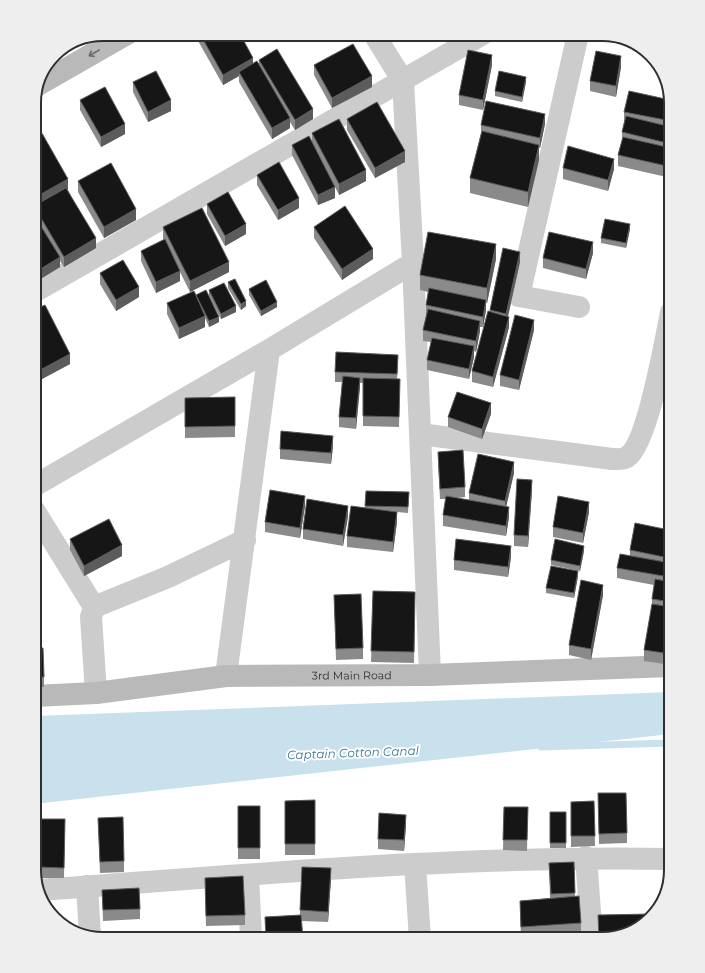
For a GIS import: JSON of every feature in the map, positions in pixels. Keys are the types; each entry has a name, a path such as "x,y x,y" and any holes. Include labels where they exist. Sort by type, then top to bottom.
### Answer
{"street":[{"path":"45,81 115,41"},
{"path":"378,41 403,81 413,263 430,674"},
{"path":"41,288 470,41"},
{"path":"576,41 519,296 579,307"},
{"path":"41,482 269,350 413,263"},
{"path":"420,434 612,459 626,458 633,452 652,403 664,346"},
{"path":"226,676 269,350"},
{"path":"41,521 94,607 91,617 96,693"},
{"path":"94,607 168,577 245,540"},
{"name":"3rd Main Road","path":"41,696 96,693 226,676 430,674 664,666"},
{"path":"586,857 591,932"},
{"path":"44,890 416,864 586,857 664,858"},
{"path":"416,864 420,932"},
{"path":"248,875 251,932"},
{"path":"87,886 90,931"}],"water":[{"path":"664,692 664,735 41,803 41,716"}],"building":[{"path":"204,41 244,41 253,58 223,75"},
{"path":"353,44 372,76 332,98 314,65"},
{"path":"277,49 313,109 295,120 259,60"},
{"path":"468,50 492,55 483,100 459,95"},
{"path":"596,51 621,56 616,86 590,81"},
{"path":"257,61 290,118 272,128 239,72"},
{"path":"156,71 171,100 148,112 133,82"},
{"path":"499,71 526,77 522,97 495,91"},
{"path":"105,87 125,124 101,137 80,100"},
{"path":"629,91 663,99 664,120 624,112"},
{"path":"486,101 545,114 540,138 481,125"},
{"path":"377,102 405,151 375,168 347,119"},
{"path":"626,116 664,125 664,142 622,132"},
{"path":"339,119 366,170 339,184 312,133"},
{"path":"482,131 539,145 528,192 470,178"},
{"path":"41,132 68,179 41,194"},
{"path":"309,136 335,187 318,195 292,145"},
{"path":"623,137 664,146 664,165 618,155"},
{"path":"568,146 614,159 608,180 563,168"},
{"path":"279,162 299,198 278,210 257,175"},
{"path":"111,163 136,209 104,227 78,181"},
{"path":"66,188 96,238 64,257 41,218 41,202"},
{"path":"228,192 246,224 225,236 207,204"},
{"path":"345,206 373,249 342,269 314,227"},
{"path":"202,208 229,262 190,281 163,227"},
{"path":"605,219 630,224 626,243 601,238"},
{"path":"41,226 60,257 41,269"},
{"path":"428,232 496,244 487,288 420,275"},
{"path":"549,232 593,242 586,269 543,258"},
{"path":"165,239 180,271 156,282 141,251"},
{"path":"503,248 520,252 506,314 490,310"},
{"path":"123,260 139,287 116,300 100,273"},
{"path":"235,279 246,301 241,304 228,282"},
{"path":"266,280 277,302 261,311 249,289"},
{"path":"224,283 236,306 221,314 209,290"},
{"path":"429,288 486,300 483,317 426,305"},
{"path":"206,290 219,317 209,321 196,295"},
{"path":"194,291 205,316 179,328 167,303"},
{"path":"45,305 70,354 42,369 41,367 41,307"},
{"path":"428,309 480,321 476,341 423,330"},
{"path":"488,311 509,317 493,377 472,371"},
{"path":"515,315 534,320 519,380 500,375"},
{"path":"432,338 474,346 469,369 427,360"},
{"path":"336,352 398,355 397,374 335,372"},
{"path":"343,376 360,378 356,418 339,417"},
{"path":"363,378 400,379 399,417 363,416"},
{"path":"457,392 491,403 482,429 448,417"},
{"path":"235,397 235,426 185,427 185,398"},
{"path":"281,431 333,436 331,453 280,449"},
{"path":"463,450 465,487 440,489 438,452"},
{"path":"478,454 514,462 505,501 469,493"},
{"path":"517,479 532,480 528,536 514,535"},
{"path":"270,490 305,496 300,528 265,522"},
{"path":"366,491 409,492 408,507 365,506"},
{"path":"446,496 509,507 506,526 443,515"},
{"path":"558,496 589,502 583,533 553,527"},
{"path":"307,499 348,506 343,535 303,529"},
{"path":"351,506 397,512 393,542 347,536"},
{"path":"109,519 122,545 84,566 70,539"},
{"path":"635,523 664,529 664,557 630,550"},
{"path":"456,539 511,546 508,567 454,560"},
{"path":"555,539 584,546 580,566 551,560"},
{"path":"620,554 664,562 664,576 617,568"},
{"path":"551,566 578,571 574,593 546,588"},
{"path":"655,579 664,581 664,601 652,599"},
{"path":"581,580 603,585 591,649 569,645"},
{"path":"373,591 415,592 414,652 371,651"},
{"path":"361,594 363,648 336,649 334,595"},
{"path":"652,604 664,606 664,653 644,650"},
{"path":"41,648 43,648 44,677 41,677"},
{"path":"598,793 626,793 627,833 599,834"},
{"path":"315,800 315,844 285,844 285,801"},
{"path":"594,801 595,836 571,836 571,802"},
{"path":"238,806 260,806 260,848 238,848"},
{"path":"504,807 528,807 527,840 503,840"},
{"path":"550,812 566,812 566,843 550,843"},
{"path":"379,813 406,815 404,840 378,839"},
{"path":"123,817 124,861 100,862 98,818"},
{"path":"41,819 65,819 64,868 41,867"},
{"path":"574,862 575,893 551,894 549,863"},
{"path":"302,867 331,868 328,912 300,910"},
{"path":"243,876 245,915 206,916 205,878"},
{"path":"139,888 140,909 103,910 102,890"},
{"path":"579,896 581,923 521,927 520,901"},
{"path":"646,914 633,924 626,927 618,930 602,932 599,932 598,915"},
{"path":"301,915 302,932 266,932 265,917"}],"waterway":[{"name":"Captain Cotton Canal","path":"541,747 664,743"}]}
